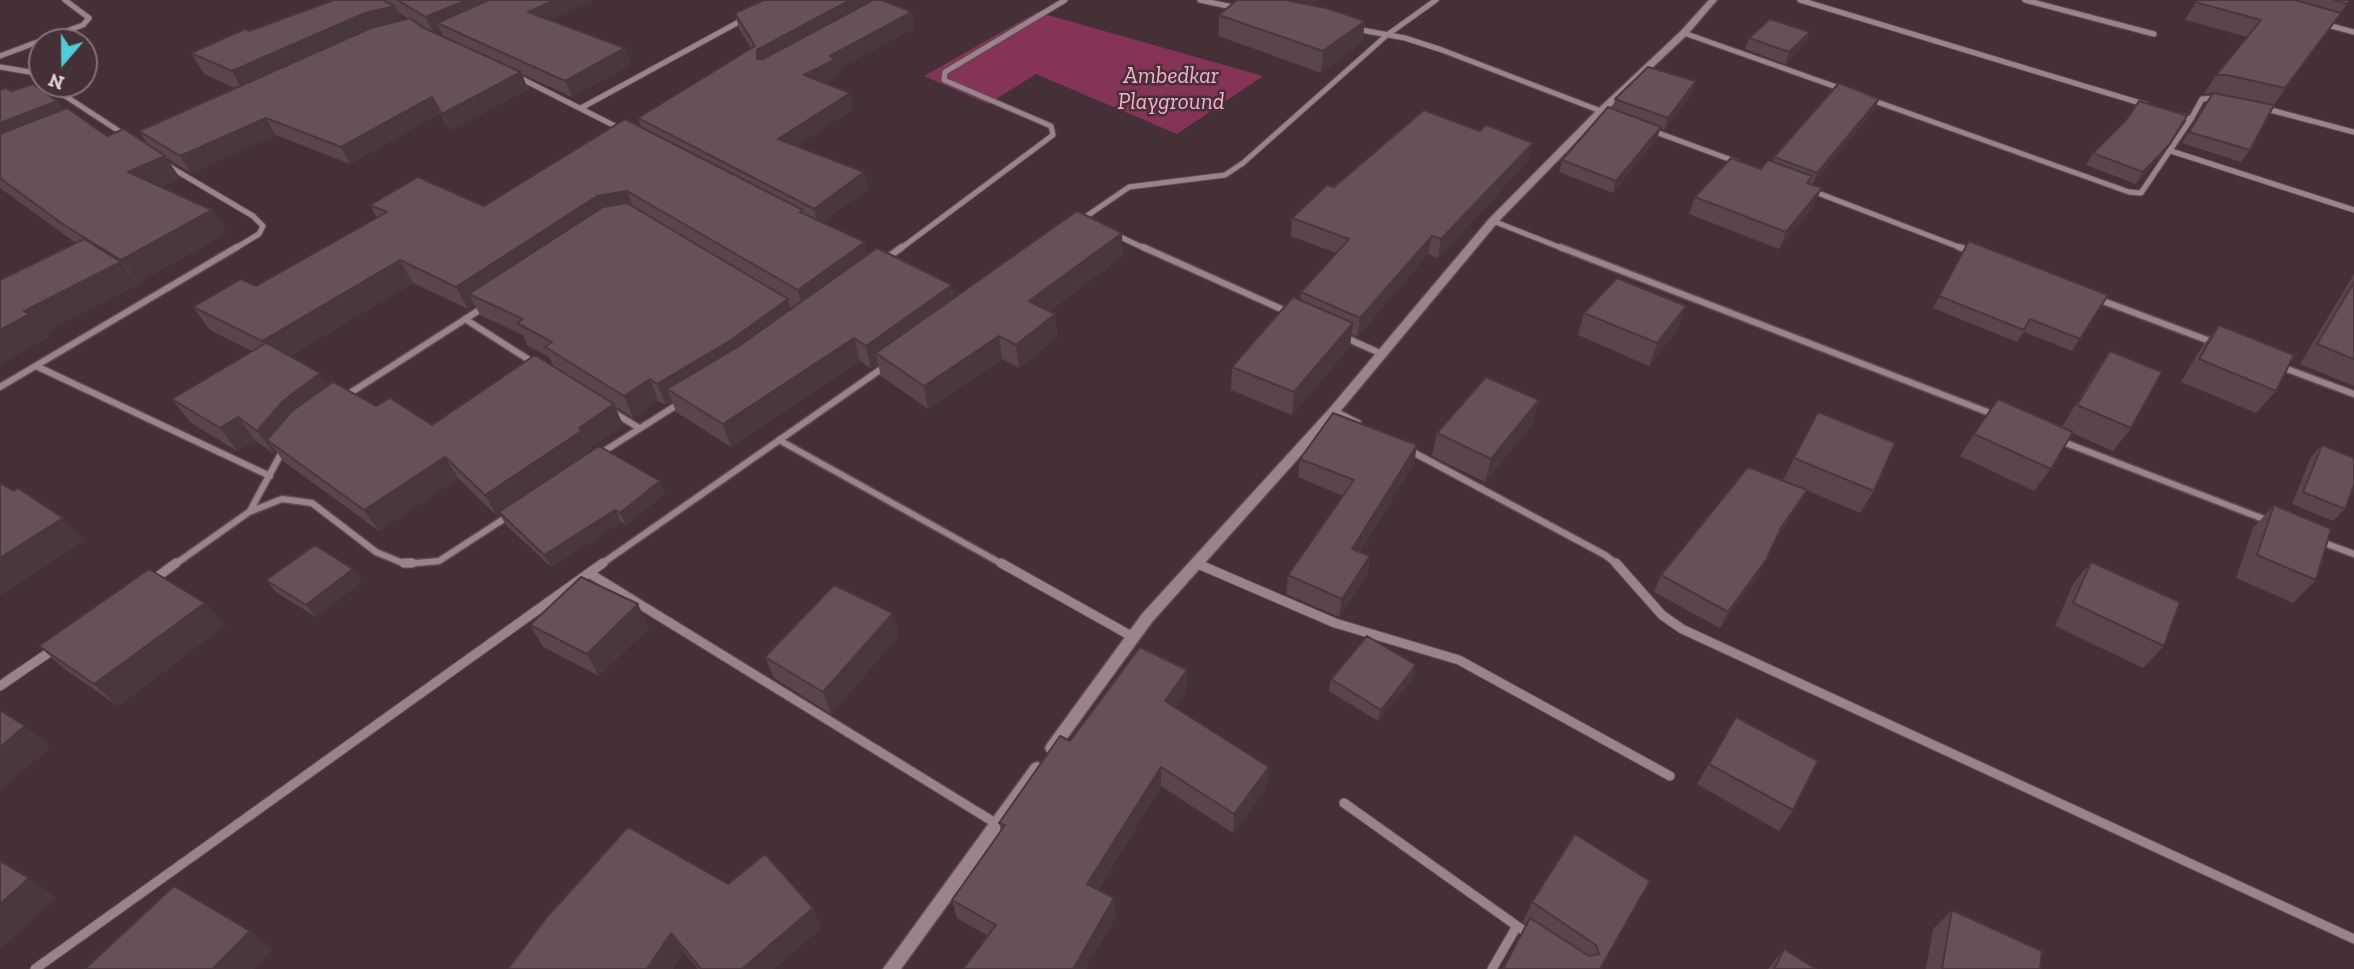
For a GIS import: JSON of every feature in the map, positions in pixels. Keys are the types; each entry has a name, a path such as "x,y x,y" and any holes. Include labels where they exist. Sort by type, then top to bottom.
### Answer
{"street":[{"path":"0,56 83,25 89,18 65,0"},
{"path":"880,263 1053,135 1051,126 944,80 945,72 1065,0"},
{"path":"1200,0 1248,9"},
{"path":"1071,227 1129,187 1180,183 1224,175 1243,163 1387,35 1436,0"},
{"path":"891,969 1147,618 1334,411 1493,221 1601,111 1684,33 1713,0"},
{"path":"1800,0 2152,107"},
{"path":"2025,0 2154,34"},
{"path":"581,108 748,16"},
{"path":"2316,22 2354,32"},
{"path":"1349,28 1442,50 1614,116"},
{"path":"1684,33 1854,94"},
{"path":"0,67 28,72"},
{"path":"516,76 629,133"},
{"path":"68,98 132,140"},
{"path":"1867,98 2129,192 2141,193 2146,190 2202,99 2222,99"},
{"path":"2255,106 2354,132"},
{"path":"2165,111 2191,119"},
{"path":"87,123 99,118"},
{"path":"1639,125 1741,164"},
{"path":"2171,151 2354,210"},
{"path":"0,387 259,234 263,226 253,216 160,161"},
{"path":"1805,188 1984,257"},
{"path":"1082,219 1094,225"},
{"path":"1493,221 2003,419"},
{"path":"1107,230 1294,314"},
{"path":"2086,295 2227,347"},
{"path":"334,404 487,304"},
{"path":"465,319 546,370"},
{"path":"1332,331 1382,354"},
{"path":"35,969 589,573 899,356"},
{"path":"2265,361 2354,394"},
{"path":"36,366 270,476"},
{"path":"595,458 684,400"},
{"path":"604,406 639,428"},
{"path":"1334,411 1371,430"},
{"path":"2055,439 2276,524"},
{"path":"779,440 1133,637"},
{"path":"1396,443 1605,555 1623,569 1662,615 1682,629 2354,939"},
{"path":"249,512 288,444"},
{"path":"147,583 249,512 282,499 312,503 376,552 405,565 439,561 517,510"},
{"path":"2315,539 2354,554"},
{"path":"1198,564 1335,623 1427,648 1459,660 1670,776"},
{"path":"589,573 997,824"},
{"path":"0,687 57,647"},
{"path":"1343,803 1539,941"},
{"path":"1492,969 1517,926"}],"green space":[{"name":"Ambedkar Playground","path":"1037,12 1263,76 1177,134 1036,74 988,104 924,76"}],"building":[{"path":"334,0 383,0 395,6 365,13 232,71 191,53 245,29 249,31"},
{"path":"397,0 466,0 426,17"},
{"path":"489,0 554,0 528,12 625,48 565,81 437,23"},
{"path":"764,0 850,0 757,50 757,59 763,59 873,0 882,0 912,12 830,56 836,59 804,75 850,93 778,139 864,172 814,209 638,118 755,46 735,13"},
{"path":"1237,0 1285,0 1326,8 1365,21 1323,51 1219,15"},
{"path":"2295,0 2341,13 2285,88 2216,75 2261,20 2195,2"},
{"path":"2334,0 2350,0 2347,4"},
{"path":"410,18 422,27 521,72 442,114 432,97 341,147 266,118 180,156 139,131 371,28"},
{"path":"1770,19 1810,32 1789,52 1749,38"},
{"path":"1648,67 1696,81 1668,118 1615,99"},
{"path":"1839,83 1879,99 1817,173 1774,157"},
{"path":"28,86 28,98 53,98 57,101 0,123 0,90 6,88 12,91"},
{"path":"2213,93 2274,105 2250,150 2189,132"},
{"path":"2139,101 2185,115 2190,111 2169,145 2143,172 2093,153 2127,119"},
{"path":"1608,107 1661,127 1616,181 1562,160"},
{"path":"67,108 107,136 124,129 165,156 128,172 212,210 121,260 64,225 0,178 0,134"},
{"path":"1424,110 1480,131 1486,125 1533,143 1441,239 1432,236 1360,318 1301,292 1349,239 1292,218 1327,185 1334,187"},
{"path":"625,119 803,210 800,212 865,242 798,290 627,191 597,196 456,287 400,260 262,341 193,307 241,279 256,286 387,212 370,205 418,177 484,206"},
{"path":"1731,158 1761,169 1768,160 1812,176 1807,183 1822,188 1786,232 1695,197"},
{"path":"627,203 788,299 731,340 657,384 650,379 624,396 545,347 552,342 517,323 523,319 469,294 603,207"},
{"path":"1077,211 1122,233 1029,301 1055,314 1016,345 999,336 924,386 876,353"},
{"path":"84,239 121,262 24,311 30,314 0,330 0,280"},
{"path":"1969,241 2108,295 2080,339 2030,319 2024,330 1939,296"},
{"path":"877,248 952,285 866,346 854,338 723,424 667,389 736,348"},
{"path":"1617,278 1686,306 1657,343 1584,313"},
{"path":"2354,282 2354,359 2317,344"},
{"path":"1293,297 1353,323 1294,392 1232,367"},
{"path":"2219,325 2294,355 2276,391 2199,359"},
{"path":"266,343 320,373 283,401 257,431 238,417 220,428 172,399"},
{"path":"2110,351 2162,372 2131,428 2077,405"},
{"path":"535,355 614,404 579,428 583,430 485,495 445,457 364,510 267,440 292,411 333,382 376,406 390,398 432,425"},
{"path":"1486,377 1539,400 1491,459 1437,433"},
{"path":"1998,399 2073,432 2051,469 1974,434"},
{"path":"1818,412 1895,443 1874,491 1794,458"},
{"path":"1333,413 1417,445 1352,549 1370,556 1342,599 1288,575 1354,480 1300,459"},
{"path":"2322,445 2354,458 2354,485 2345,509 2303,492"},
{"path":"599,446 660,481 620,513 615,510 544,555 499,512"},
{"path":"1748,467 1807,490 1781,528 1766,560 1728,612 1661,575"},
{"path":"0,483 14,491 18,488 63,518 0,558"},
{"path":"2274,505 2331,529 2316,580 2257,555"},
{"path":"315,545 353,569 306,605 266,580"},
{"path":"2091,562 2180,602 2164,646 2073,603"},
{"path":"149,569 205,603 94,684 39,646"},
{"path":"581,577 638,604 587,654 530,625"},
{"path":"834,585 893,613 823,692 765,657"},
{"path":"1367,636 1416,665 1381,710 1331,679"},
{"path":"1140,647 1187,670 1165,701 1269,767 1234,814 1161,767 1087,884 1114,898 1073,969 963,969 996,925 952,900 1005,825 999,823 1060,736 1070,741"},
{"path":"0,710 25,726 0,747"},
{"path":"1736,717 1818,761 1793,810 1709,764"},
{"path":"628,827 728,884 765,854 813,908 742,969 701,969 671,933 647,969 508,969 547,917"},
{"path":"1575,834 1650,881 1600,969 1503,969 1530,918 1589,956 1599,954 1596,945 1532,902"},
{"path":"0,861 29,878 0,904"},
{"path":"174,886 250,931 212,969 85,969"},
{"path":"1952,910 2042,951 2040,969 1942,969"},
{"path":"1784,949 1816,969 1774,969"}]}
